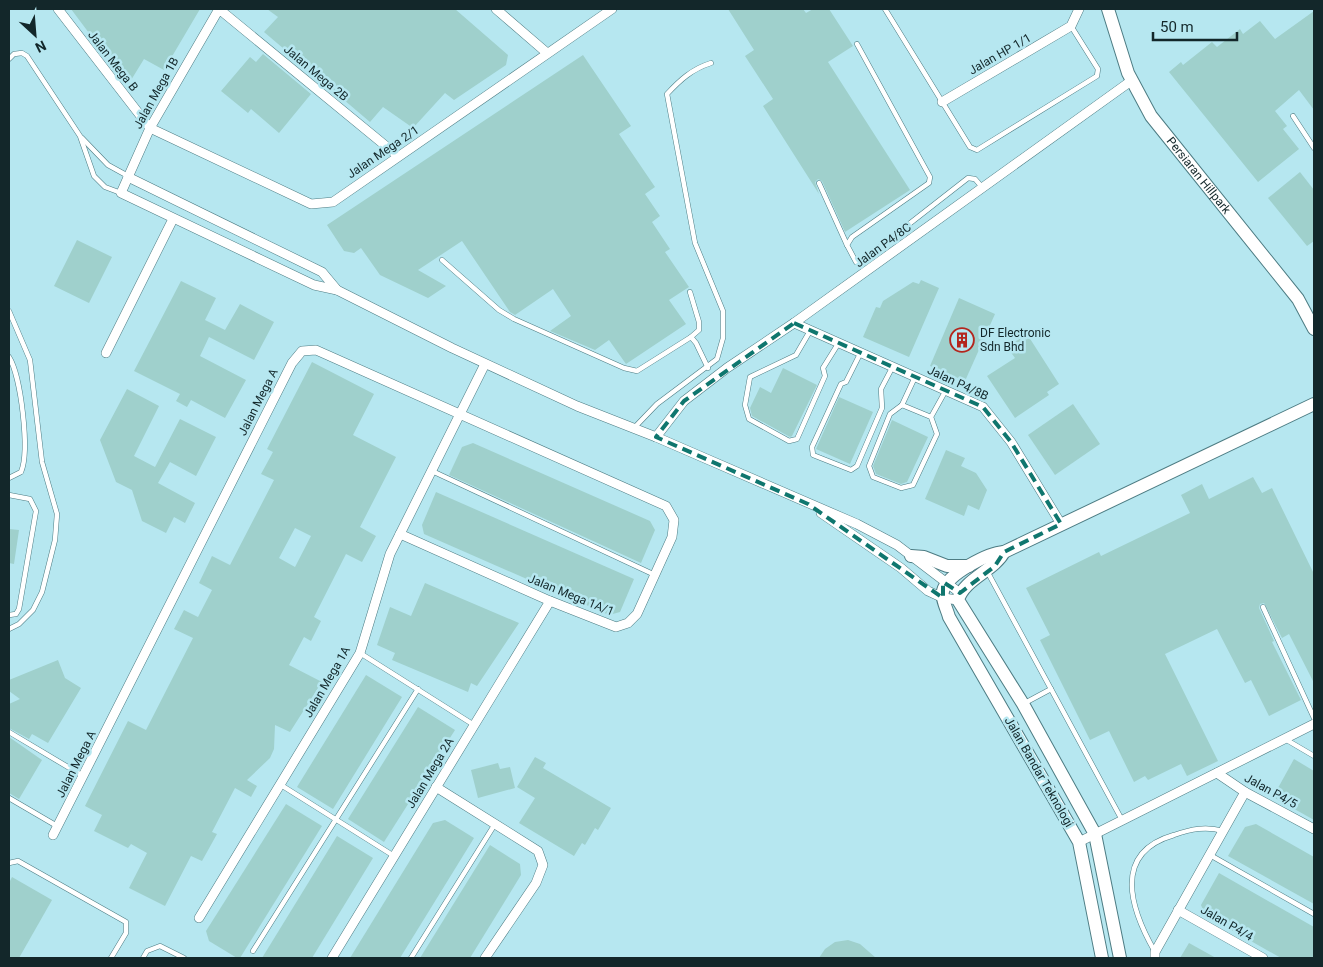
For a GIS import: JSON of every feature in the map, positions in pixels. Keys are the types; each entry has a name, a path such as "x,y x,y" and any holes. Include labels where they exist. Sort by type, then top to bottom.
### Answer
{"street":[{"name":"Jalan Mega B","path":"58,9 150,128"},
{"name":"Jalan Mega 1B","path":"121,193 150,128 219,9"},
{"name":"Jalan Mega 2B","path":"219,9 398,156"},
{"path":"496,9 547,53"},
{"name":"Jalan Mega 2/1","path":"150,128 311,204 333,202 612,9"},
{"path":"1071,26 1079,9"},
{"name":"Persiaran Hillpark","path":"1108,9 1131,81 1151,116 1298,299 1314,329"},
{"name":"Jalan HP 1/1","path":"942,102 1071,26"},
{"name":"Jalan P4/8C","path":"656,437 684,402 727,368 794,324 982,186 1131,81"},
{"path":"128,177 322,272 337,290"},
{"path":"121,193 314,285 337,290 485,364 577,406 656,437 808,504 901,568 928,591 943,598 959,596 1000,560 1004,552"},
{"path":"106,353 173,219"},
{"name":"Jalan P4/8B","path":"794,324 983,407 994,419 1043,492 1061,524"},
{"name":"Jalan Mega A","path":"55,831 292,363 302,351 316,350 666,506 674,520"},
{"name":"Jalan Mega 1A","path":"199,918 360,653 390,554 458,414 485,364"},
{"path":"943,598 946,584 984,557 1004,552 1314,404"},
{"name":"Jalan Bandar Teknologi","path":"808,504 857,524 897,545 959,596 1023,704 1095,834 1120,958"},
{"name":"Jalan Mega 1A/1","path":"400,534 550,601 616,627 628,623 637,614 672,537 674,520"},
{"path":"911,556 924,557 947,566 970,566"},
{"name":"Jalan Bandar Teknologi","path":"943,598 949,617 1079,842 1102,958"},
{"name":"Jalan Mega 2A","path":"332,958 550,601"},
{"path":"1079,842 1314,724"},
{"name":"Jalan P4/5","path":"1217,773 1245,792 1314,829"},
{"path":"436,787 538,851 542,865 536,883 485,958"},
{"path":"1155,955 1178,910 1245,792"},
{"name":"Jalan P4/4","path":"1178,910 1263,958"}],"lane":[{"path":"885,9 970,146 977,150 987,146 1097,76 1098,69 1071,26"},
{"path":"847,245 852,237 929,183 930,177 857,44"},
{"path":"9,59 14,54 22,52 27,56 80,136 108,165 128,177"},
{"path":"634,428 657,404 708,368 717,359 723,338 723,311 695,243 667,94 684,77 698,67 711,63"},
{"path":"1293,116 1314,148"},
{"path":"80,136 94,176 104,187 121,193"},
{"path":"819,183 856,262 863,260 968,178 975,179 982,186"},
{"path":"442,260 499,310 514,319 631,371 637,370 691,337 699,330 700,322 690,292"},
{"path":"9,311 30,360 42,462 57,514 55,540 42,592 33,610 19,624 9,630"},
{"path":"810,331 796,355 750,378 746,405 749,419 789,441 796,439 825,376 823,368 838,344"},
{"path":"691,337 708,368"},
{"path":"860,354 846,382 841,384 812,447 813,455 851,470 857,466 882,408 880,389 892,368"},
{"path":"9,356 13,363 20,401 26,451 25,463 21,472 9,478"},
{"path":"902,405 931,417 937,434 913,485 902,488 873,477 869,466 890,414 902,405 915,377"},
{"path":"931,417 946,390"},
{"path":"431,470 655,575"},
{"path":"9,496 30,499 36,511 19,609 16,614 9,615"},
{"path":"987,571 1122,820"},
{"path":"1263,607 1314,718"},
{"path":"360,653 474,724"},
{"path":"1023,704 1051,689"},
{"path":"253,951 418,690"},
{"path":"9,732 83,776"},
{"path":"1285,739 1314,756"},
{"path":"281,785 394,856"},
{"path":"9,798 55,831"},
{"path":"411,958 495,824"},
{"path":"1155,955 1140,926 1131,895 1135,866 1143,851 1169,836 1193,829 1212,828 1223,831"},
{"path":"1210,855 1314,914"},
{"path":"9,863 18,861 126,922 126,933 111,958"},
{"path":"143,958 147,951 160,946 184,958"}],"highlighted area":[{"path":"794,323 983,407 1011,442 1061,524 1004,552 995,566 960,593 943,582 943,598 808,504 656,437 684,401"}],"building":[{"path":"71,9 200,9 164,70 144,59 128,85"},
{"path":"267,9 455,9 508,55 506,65 454,100 445,93 413,128 383,107 370,122 264,32 278,17"},
{"path":"728,9 803,9 806,13 813,9 829,9 853,46 828,62 910,190 845,232 822,181 818,179 815,182 819,194 763,106 773,99 745,56 754,50"},
{"path":"1314,11 1314,110 1299,90 1275,111 1287,126 1283,129 1299,149 1258,182 1169,72 1181,62 1183,65 1212,42 1217,47 1240,29 1243,34 1260,21 1275,39"},
{"path":"263,54 311,94 279,133 251,109 248,113 221,91 250,57 256,62"},
{"path":"583,55 631,126 619,134 655,187 645,194 660,216 652,222 670,249 665,252 689,287 669,300 686,324 626,364 609,340 595,350 550,331 571,316 553,289 515,315 510,312 462,241 418,270 446,286 428,298 380,275 361,248 354,253 344,251 327,225"},
{"path":"1300,172 1314,190 1314,241 1307,246 1268,198"},
{"path":"77,240 112,257 89,303 54,286"},
{"path":"921,280 939,288 909,357 863,337 876,307 880,308 883,301 913,282 919,284"},
{"path":"181,281 216,298 205,320 225,330 240,304 274,322 254,360 209,337 200,356 246,380 225,418 191,400 187,407 176,401 180,394 134,371"},
{"name":"DF Electronic Sdn Bhd","path":"959,298 995,314 965,381 930,366"},
{"path":"1027,334 1059,384 1047,392 1049,395 1015,418 987,376 1015,358 1007,347"},
{"path":"312,362 374,394 353,435 396,457 360,527 376,536 362,562 346,554 314,617 321,621 311,641 304,637 289,665 322,682 290,732 275,725 274,749 270,758 247,780 257,786 251,797 235,788 212,832 217,834 202,861 191,856 165,906 129,888 147,853 131,844 128,848 94,831 102,815 85,806 128,721 146,730 193,638 174,629 184,610 198,617 212,590 199,583 212,556 230,565 274,480 261,474 273,452 267,449","holes":["295,528 311,536 295,567 279,558"]},
{"path":"783,368 817,385 790,437 752,416 750,408 760,387 771,393"},
{"path":"127,389 159,406 134,456 155,467 180,419 216,437 196,476 170,462 158,483 195,503 185,523 174,517 166,533 142,521 132,490 116,482 100,440"},
{"path":"839,397 873,412 850,464 816,449"},
{"path":"1073,404 1100,444 1055,475 1028,435"},
{"path":"892,420 928,437 907,482 901,484 876,474 873,466"},
{"path":"473,443 650,521 655,530 641,563 449,475 462,447"},
{"path":"946,450 965,458 961,466 976,473 987,490 979,510 968,505 964,516 925,499"},
{"path":"1253,477 1262,493 1272,488 1314,574 1314,683 1289,634 1282,638 1264,603 1260,604 1259,608 1274,641 1272,642 1301,700 1269,716 1251,680 1245,683 1217,629 1165,654 1218,761 1187,776 1181,764 1148,780 1145,776 1134,782 1109,731 1090,740 1040,640 1050,635 1026,588 1099,552 1101,556 1190,513 1181,495 1202,484 1209,499"},
{"path":"436,492 634,579 620,612 609,615 424,534 422,525"},
{"path":"9,529 19,530 14,564 9,563"},
{"path":"425,583 519,623 477,686 471,683 468,692 392,660 395,653 377,645 390,607 411,616"},
{"path":"58,660 65,678 81,688 48,743 32,734 29,739 9,728 9,704 20,699 9,691 9,680"},
{"path":"366,675 402,697 333,809 297,787"},
{"path":"418,707 455,730 384,842 348,819"},
{"path":"9,737 42,760 19,799 9,793"},
{"path":"535,757 546,763 543,768 611,808 598,830 595,828 585,845 582,843 574,856 519,823 535,798 517,787"},
{"path":"1294,759 1314,771 1314,820 1273,797"},
{"path":"498,763 500,769 510,767 515,788 478,798 471,770"},
{"path":"286,804 322,826 240,958 237,958 209,941 206,931"},
{"path":"445,820 474,838 400,958 350,958 433,823"},
{"path":"1256,824 1314,857 1314,904 1228,856 1245,827"},
{"path":"337,836 373,858 312,958 262,958"},
{"path":"490,845 520,864 521,875 470,958 420,958"},
{"path":"1219,873 1314,927 1314,958 1281,958 1205,915 1201,905"},
{"path":"12,877 52,900 19,958 9,958 9,883"},
{"path":"848,940 860,944 876,958 819,958 825,949 835,942"},
{"path":"1189,943 1216,958 1180,958"}],"place":[{"name":"DF Electronic Sdn Bhd","path":"962,340"}]}
